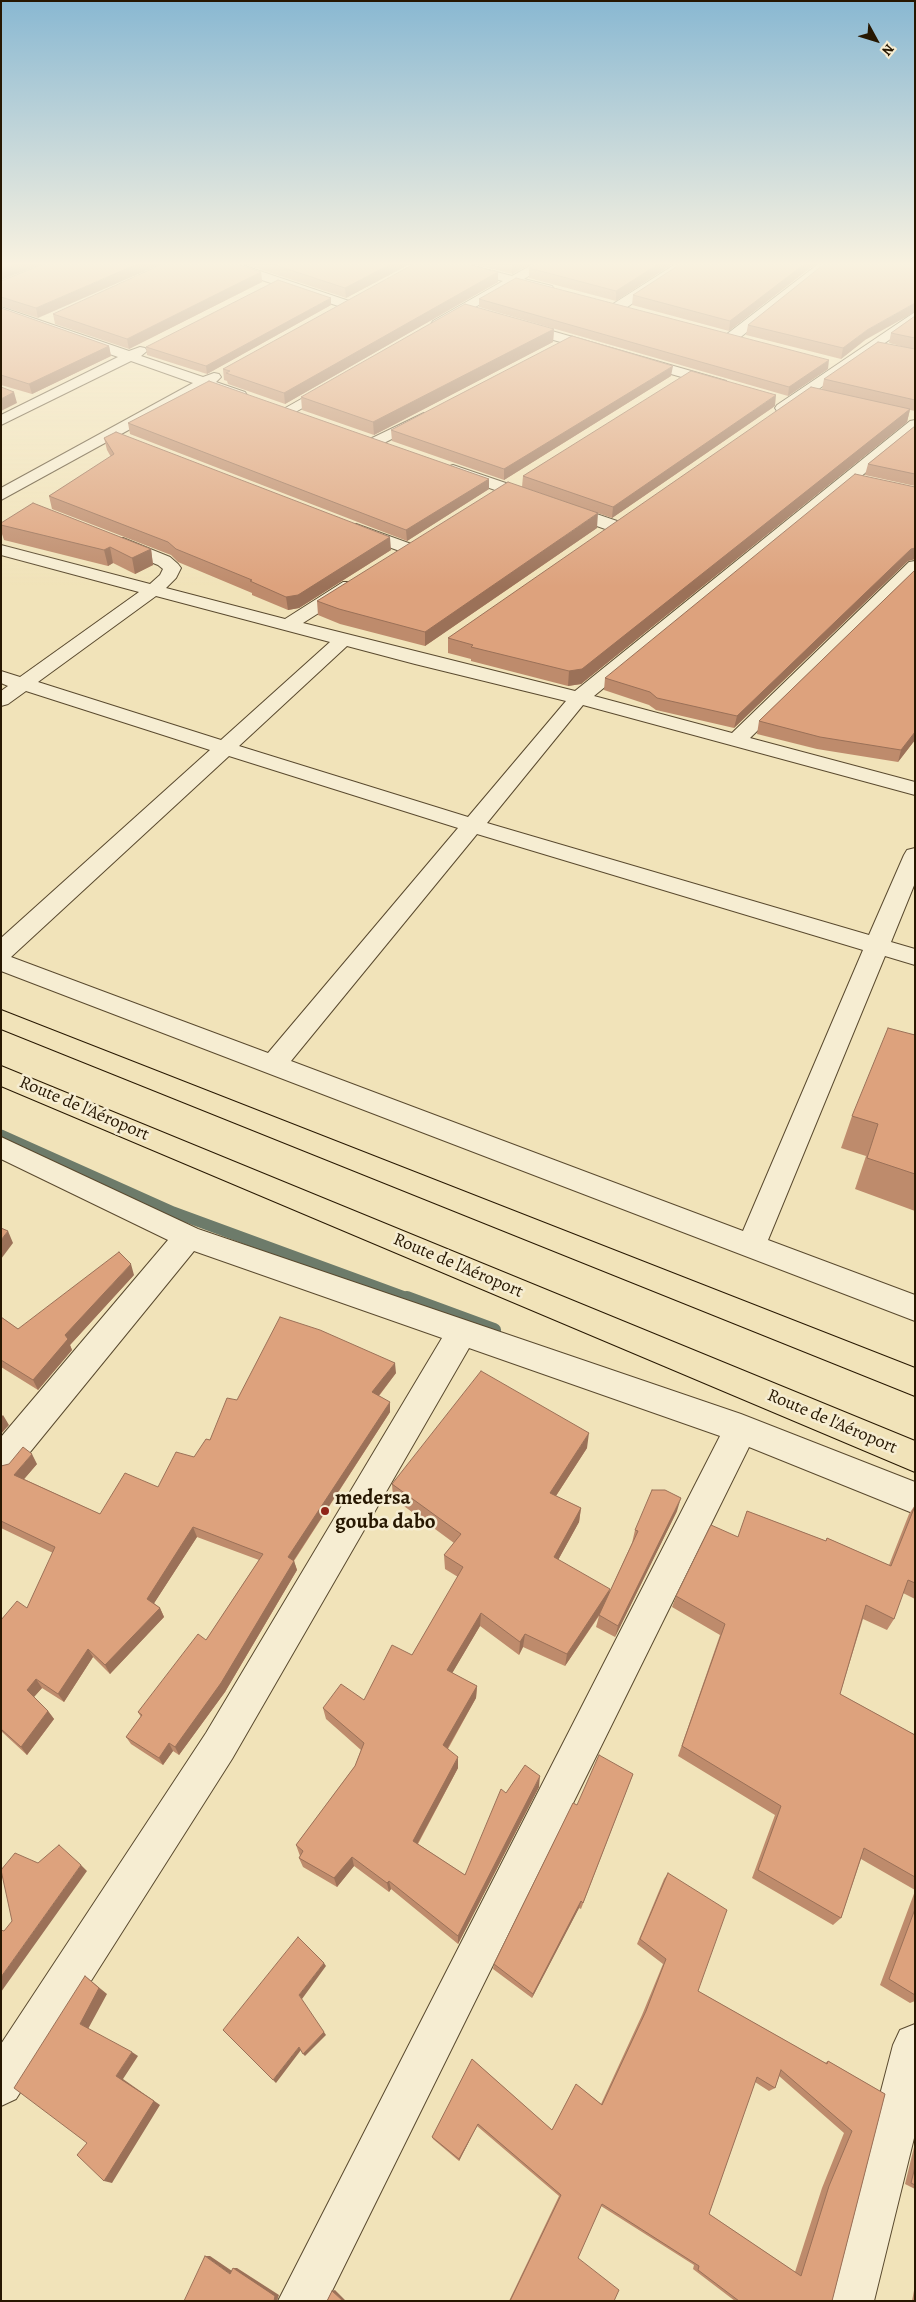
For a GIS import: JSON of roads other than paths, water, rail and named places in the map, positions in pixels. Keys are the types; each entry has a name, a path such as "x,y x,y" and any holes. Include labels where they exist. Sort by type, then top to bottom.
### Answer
{"highway":[{"path":"1,1019 915,1382"},
{"name":"Route de l'Aéroport","path":"1,1075 915,1457"}],"street":[{"path":"1,421 98,372"},
{"path":"177,372 250,398"},
{"path":"1,495 221,372"},
{"path":"682,372 733,387"},
{"path":"773,414 833,372"},
{"path":"671,384 687,374"},
{"path":"287,411 346,377"},
{"path":"805,392 823,396"},
{"path":"20,397 38,403"},
{"path":"770,398 789,403"},
{"path":"269,405 305,418"},
{"path":"375,442 437,410"},
{"path":"273,1065 579,698 850,478 912,419"},
{"path":"109,434 128,441"},
{"path":"358,436 394,449"},
{"path":"440,465 614,526"},
{"path":"489,498 522,478"},
{"path":"850,478 868,482"},
{"path":"1,495 19,503"},
{"path":"598,537 630,515"},
{"path":"345,525 408,549"},
{"path":"1,700 167,578 172,568 164,561 101,535"},
{"path":"392,559 424,539"},
{"path":"1,550 422,660 579,698 915,790"},
{"path":"734,741 915,566"},
{"path":"289,624 360,579"},
{"path":"1,952 344,639"},
{"path":"422,660 438,649"},
{"path":"1,677 472,826 915,957"},
{"path":"751,1246 915,856"},
{"path":"1,962 915,1308"},
{"path":"1,1147 188,1237 741,1429 915,1498"},
{"path":"1,1462 188,1237"},
{"path":"1,2084 219,1746 463,1332"},
{"path":"302,2301 741,1429"},
{"path":"850,2301 915,2045"}],"waterway":[{"path":"1,1135 173,1212 410,1299"},
{"path":"407,1298 494,1330"}],"place":[{"name":"medersa gouba dabo","path":"325,1511"}]}
